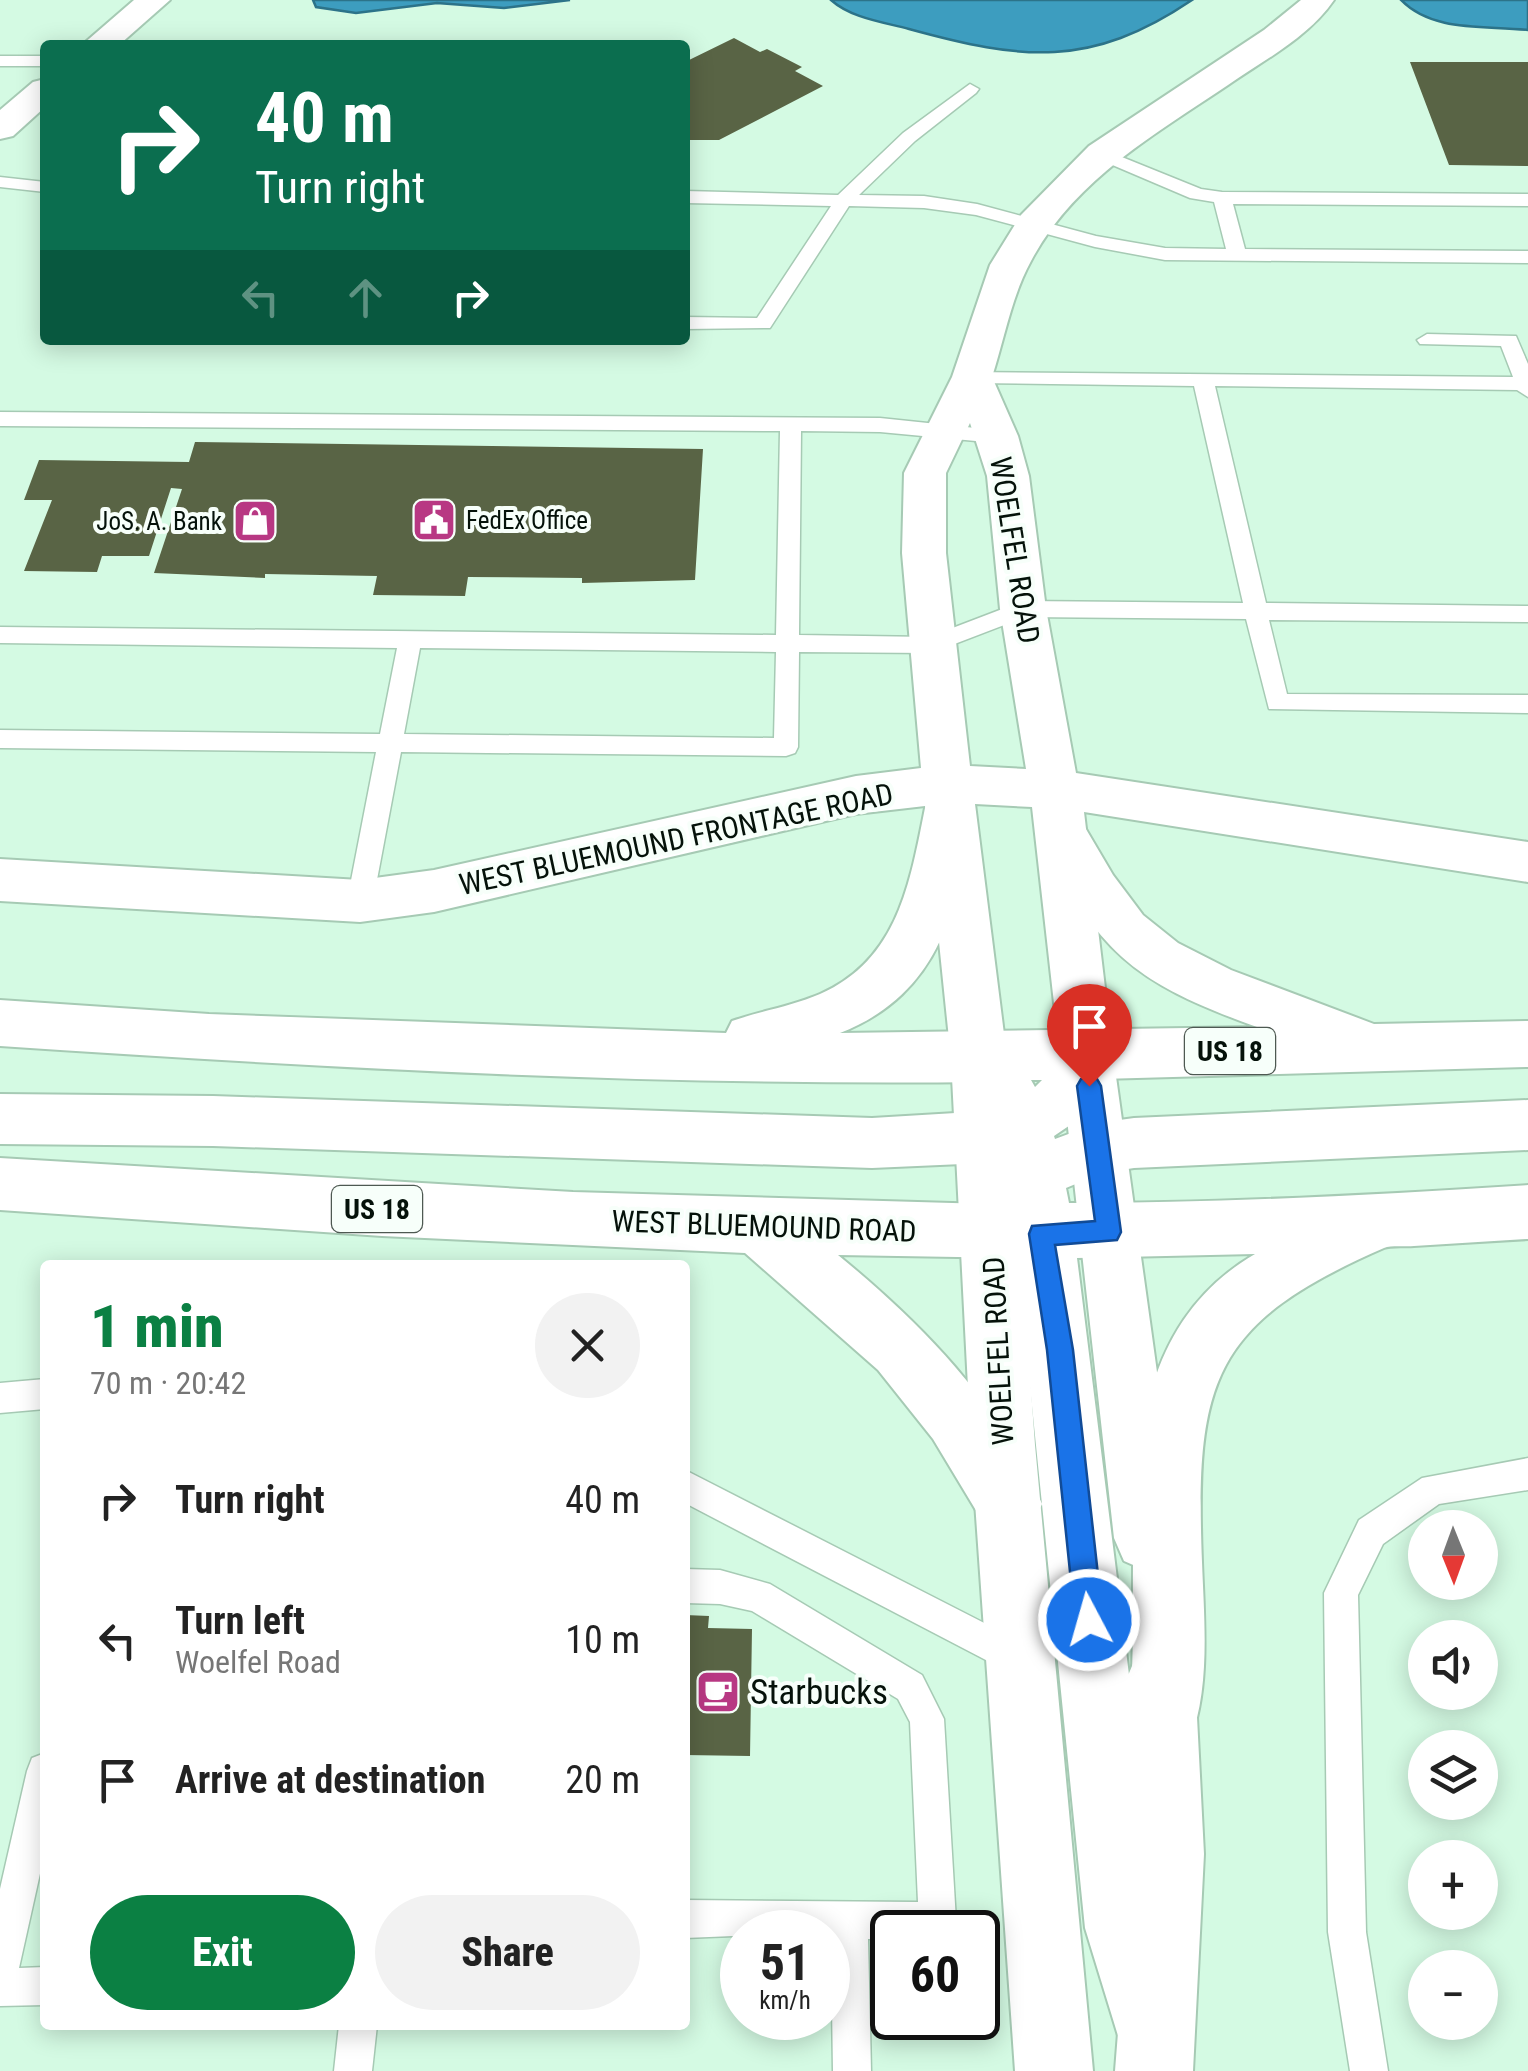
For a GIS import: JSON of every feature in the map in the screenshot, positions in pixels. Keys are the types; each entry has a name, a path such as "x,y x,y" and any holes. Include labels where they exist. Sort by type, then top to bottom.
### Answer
{"main road":[{"path":"105,40 154,0"},
{"path":"972,376 1009,265 1034,222 1102,154 1276,37 1310,12 1318,0"},
{"path":"0,128 40,93"},
{"name":"WOELFEL ROAD","path":"972,376 924,473 924,553 931,645 979,1058 1015,1181 1009,1504 1054,2071"},
{"name":"WOELFEL ROAD","path":"972,376 997,436 1008,476 1022,609 1059,811 1085,1055 1144,1513 1164,1718 1168,1854 1154,2055"},
{"name":"WEST BLUEMOUND FRONTAGE ROAD","path":"0,880 360,901 434,891 856,795 948,796 1528,862"},
{"path":"631,1056 726,1043 800,1027 849,1008 878,988 904,958 926,921 948,796"},
{"path":"1059,811 1100,899 1136,940 1200,980 1375,1047"},
{"name":"US 18","path":"0,1023 209,1037 631,1056 979,1058 1528,1044"},
{"path":"0,1051 209,1037"},
{"path":"1085,1055 1015,1181 1060,1350 1122,1928 1154,2055"},
{"path":"0,1120 214,1121 872,1143 1015,1181 1098,1148 1217,1138 1528,1125"},
{"name":"WEST BLUEMOUND ROAD","path":"0,1184 489,1216 754,1225 1015,1181 1108,1232 1380,1224 1528,1212"},
{"path":"1164,1718 1169,1618 1167,1460 1174,1406 1188,1367 1238,1300 1283,1269 1380,1224"},
{"path":"754,1225 878,1328 918,1368 959,1421 1009,1504"}],"lane":[{"path":"0,61 40,61"},
{"path":"690,323 762,324 845,198 909,136 970,89"},
{"path":"1102,154 1197,194 1222,198 1528,200"},
{"path":"0,182 40,186"},
{"path":"690,197 924,202 1034,222 1095,241 1165,254 1528,258"},
{"path":"1222,198 1237,254"},
{"path":"972,376 1527,387 1509,340 1427,340"},
{"path":"1203,380 1277,703 1528,704"},
{"path":"0,419 791,425 997,436"},
{"path":"0,739 786,747 791,425"},
{"path":"0,635 931,645 1022,609 1528,614"},
{"path":"360,901 410,640"},
{"path":"0,1398 40,1394"},
{"path":"1369,2071 1347,1932 1341,1592 1370,1532 1432,1488 1527,1477"},
{"path":"690,1489 1022,1661"},
{"path":"690,1586 720,1586 758,1596 910,1687 926,1719 937,1920 850,1920"},
{"path":"0,1970 40,1793"},
{"path":"690,1919 720,1919"},
{"path":"850,1970 852,2071"},
{"path":"0,1986 40,1986"},
{"path":"353,2071 357,2030"}],"water":[{"path":"313,0 570,0 504,8 437,3 356,13 316,7"},
{"path":"831,0 1192,0 1121,38 1087,48 1021,52 868,19"},
{"path":"1401,0 1528,0 1528,30 1444,23 1414,11"}],"building":[{"path":"734,38 802,67 795,71 823,86 719,140 690,140 690,60"},
{"path":"1410,62 1528,62 1528,166 1449,165"},
{"path":"195,442 703,449 695,580 582,583 582,578 468,577 465,596 373,595 377,576 265,574 265,578 154,573 182,489 171,488 149,556 102,556 97,572 24,571 52,500 24,500 39,460 189,462"},
{"name":"Starbucks","path":"690,1615 709,1616 708,1628 752,1629 750,1756 690,1755"}],"place":[{"name":"FedEx Office","path":"434,520"},
{"name":"JoS. A. Bank","path":"255,521"},
{"name":"Starbucks","path":"718,1692"}],"route":[{"path":"1089,1086 1108,1232 1041,1234 1060,1350 1089,1620"}]}
